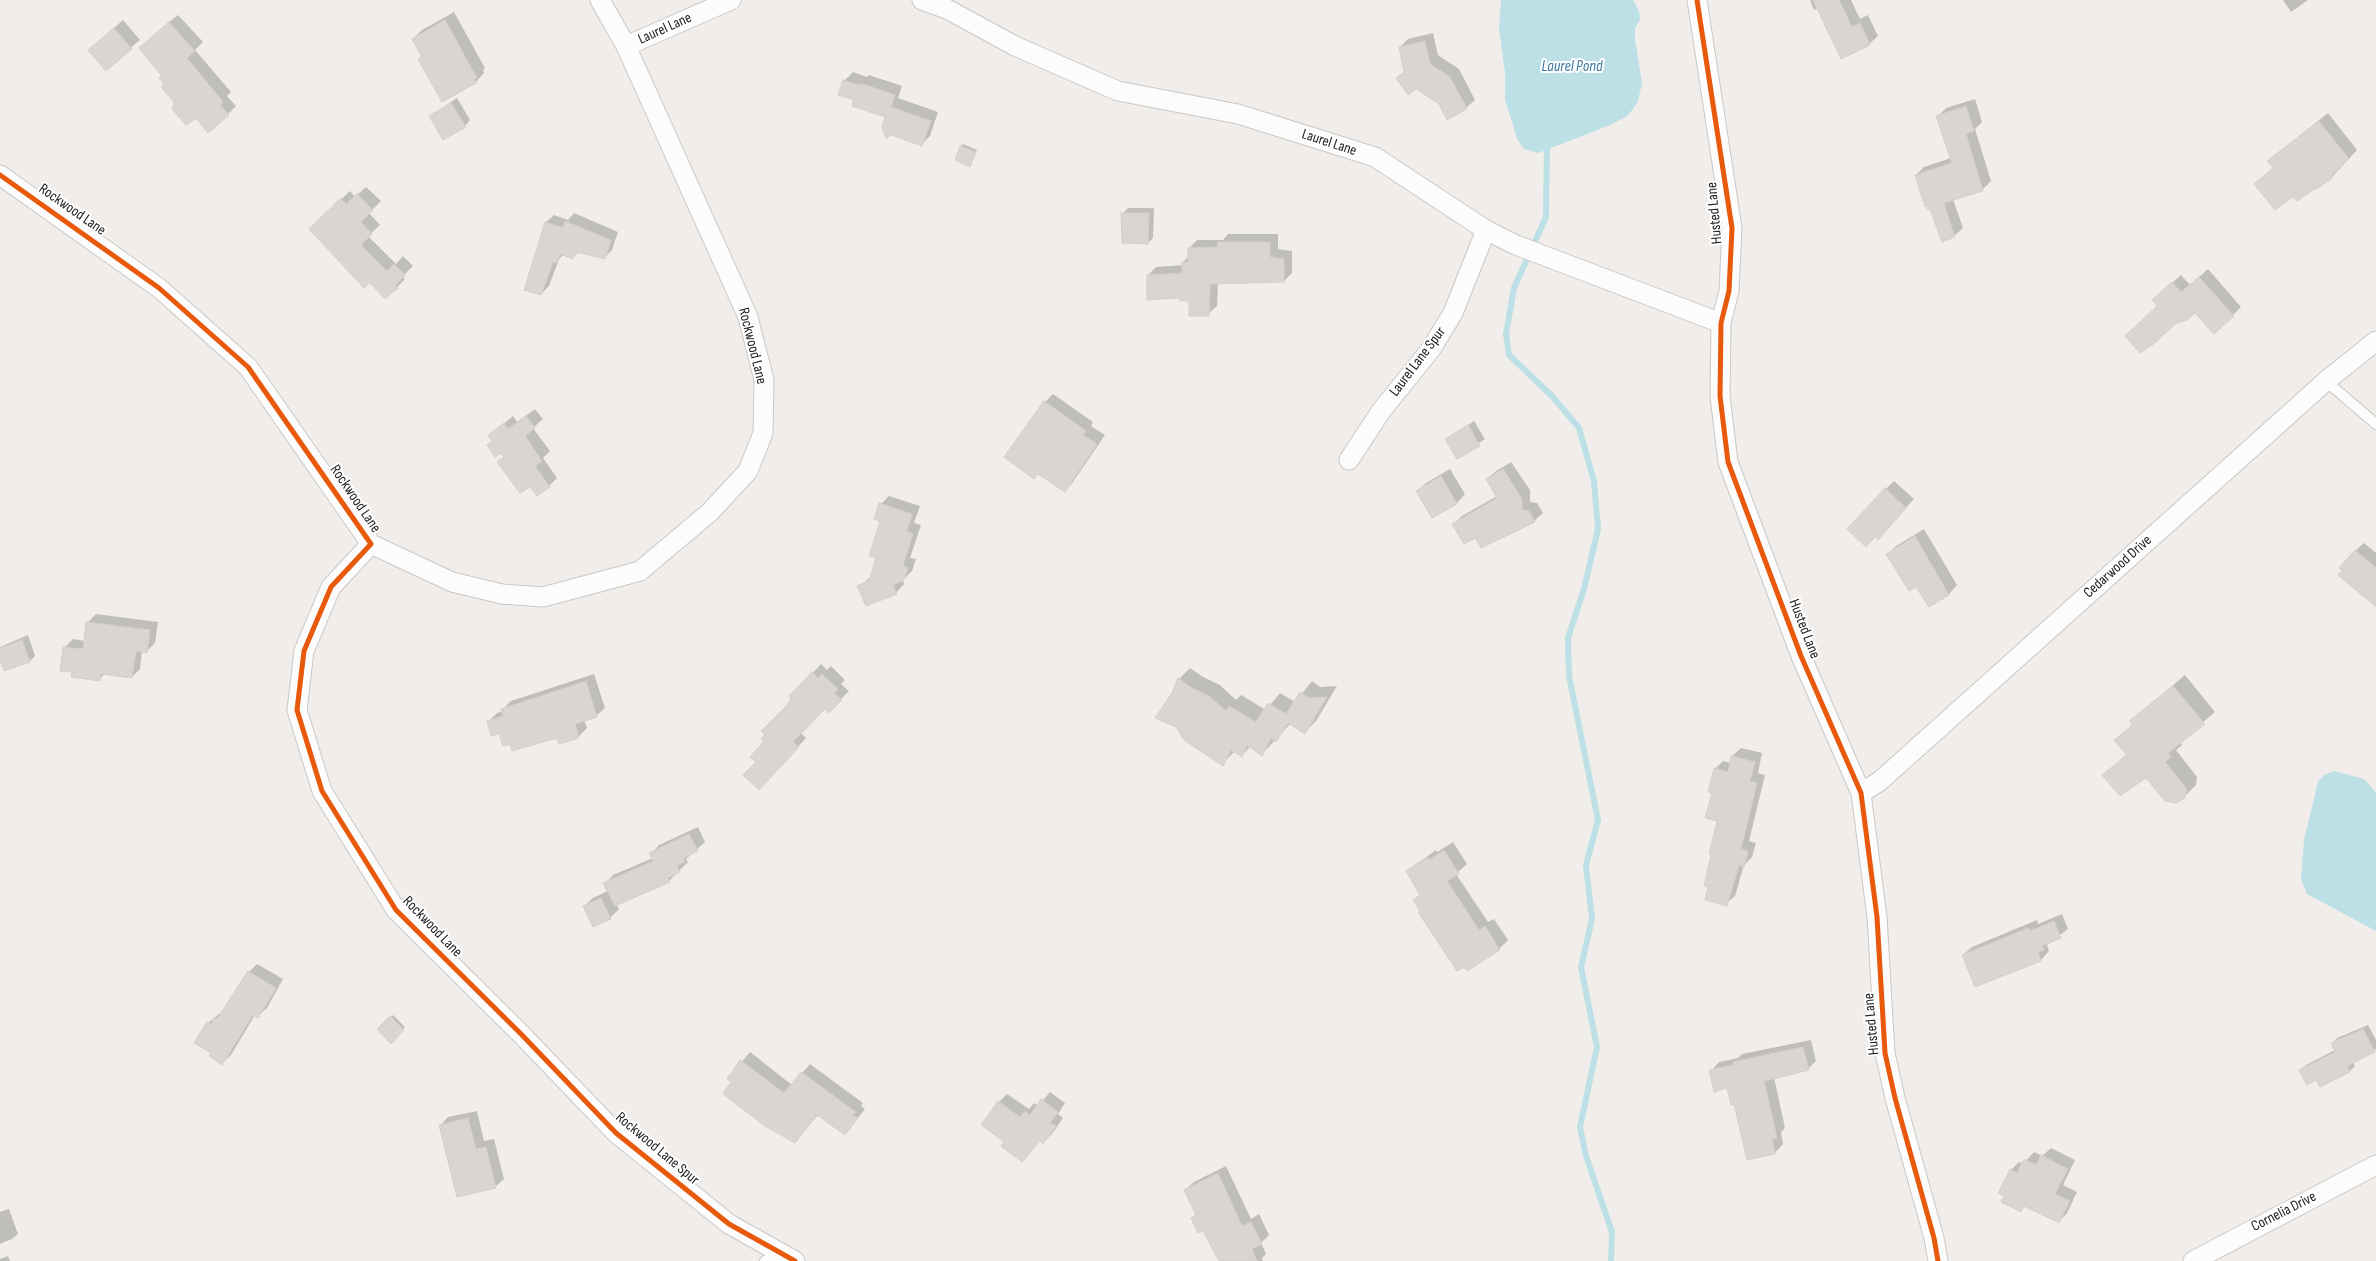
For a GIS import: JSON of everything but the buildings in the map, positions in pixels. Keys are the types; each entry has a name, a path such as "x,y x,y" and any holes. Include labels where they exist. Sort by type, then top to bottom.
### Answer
{"street":[{"name":"Rockwood Lane","path":"0,175 159,288 248,367 371,544 452,582 502,594 543,597 640,571 710,512 748,471 763,433 764,380 748,317 626,46 600,0"},
{"name":"Laurel Lane","path":"626,46 730,0"},
{"name":"Laurel Lane","path":"922,0 947,9 1015,46 1118,91 1238,114 1375,158 1486,230 1516,245 1551,260 1722,323"},
{"name":"Husted Lane","path":"1697,0 1732,228 1729,291 1722,323 1720,396 1728,462 1801,656 1861,793 1877,917 1885,1053 1894,1098 1934,1238 1938,1261"},
{"name":"Laurel Lane Spur","path":"1349,460 1381,411 1431,349 1453,313 1486,230"},
{"name":"Cedarwood Drive","path":"1861,793 1888,774 2326,381 2376,341"},
{"name":"Rockwood Lane","path":"371,544 331,587 304,651 297,710 322,791 396,910 521,1034"},
{"name":"Rockwood Lane Spur","path":"521,1034 616,1133 729,1224 789,1257"},
{"name":"Cornelia Drive","path":"2193,1261 2376,1165"}],"lane":[{"path":"2326,381 2376,424"},
{"path":"765,1261 789,1257"}],"water":[{"name":"Laurel Pond","path":"1501,0 1633,0 1639,11 1640,20 1635,28 1635,39 1642,83 1638,101 1627,116 1610,125 1538,153 1524,149 1518,141 1505,100 1505,73 1499,28"},
{"path":"2334,771 2364,779 2376,792 2376,931 2307,894 2301,879 2304,840 2318,782 2323,776"}],"waterway":[{"path":"1547,143 1546,217 1514,288 1506,334 1509,355 1553,397 1579,428 1594,481 1598,529 1584,589 1568,638 1569,676 1598,820 1586,865 1592,919 1581,967 1597,1047 1580,1127 1586,1156 1612,1232 1611,1261"}],"cycle path":[{"path":"1697,0 1732,228 1729,291 1721,323 1720,396 1728,462 1801,656 1861,793 1877,917 1885,1053 1895,1098 1934,1238 1938,1261"},
{"path":"0,175 159,288 248,367 371,544 331,587 304,651 297,710 322,791 396,910 521,1034 616,1133 729,1224 795,1261"}]}
